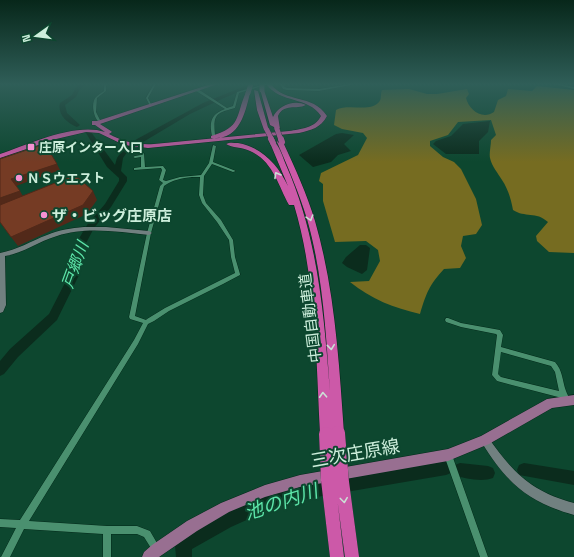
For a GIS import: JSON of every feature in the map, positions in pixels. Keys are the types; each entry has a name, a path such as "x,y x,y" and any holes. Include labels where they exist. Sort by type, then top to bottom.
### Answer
{"highway":[{"path":"0,153 132,110"},
{"path":"0,156 96,122 136,110"},
{"path":"192,142 234,130 240,121 243,110"},
{"name":"中国自動車道","path":"260,110 267,130 278,142 292,169 310,216 318,249 332,350 332,434 328,480 337,557"},
{"name":"中国自動車道","path":"269,110 276,129 278,142 296,197 309,249 332,434 342,482 352,557"},
{"path":"276,129 274,120 276,113 281,110"},
{"path":"192,142 294,130 314,123 318,118 318,113 315,110"},
{"path":"96,122 120,142 146,145 289,133 308,128 321,121 324,116 319,110"},
{"path":"109,134 111,123 124,114"},
{"path":"56,137 88,130 109,134"},
{"path":"192,142 240,145 252,149 264,156 273,167 290,198 309,249"}],"main road":[{"name":"三次庄原線","path":"153,553 192,526 225,507 265,491 300,481 448,455 485,440 551,403 568,398"}],"street":[{"path":"95,110 96,122"},
{"path":"213,135 212,118 225,110"},
{"path":"202,176 173,179 162,186 149,233 132,317 146,322 155,319 168,308 219,285 238,274 233,257 231,240 219,221 204,203 201,195 202,176 211,163 214,146"},
{"path":"135,157 143,155 143,168"},
{"path":"211,163 234,171"},
{"path":"135,170 162,167 164,170 161,180 166,183"},
{"path":"0,310 2,305 1,255 17,251 63,232 78,230 149,233"},
{"path":"448,320 461,325 498,332 500,335 495,375 499,379 568,398"},
{"path":"5,557 22,525 136,342 146,322"},
{"path":"498,349 553,364 557,368 568,398"},
{"path":"485,440 498,461 514,478 533,493 556,505 574,509"},
{"path":"448,455 484,557"},
{"path":"0,523 107,530 137,530 147,534 153,553"},
{"path":"107,530 107,557"}],"shaded area":[{"path":"336,110 473,110 485,115 494,112 495,110 574,110 574,253 549,252 537,241 536,236 548,222 535,215 522,214 513,210 508,191 490,158 491,140 496,135 491,120 458,122 448,135 430,141 430,146 443,157 454,162 461,169 476,199 482,225 476,234 463,236 461,246 466,258 460,268 444,269 429,290 420,314 383,302 350,282 369,281 380,261 378,250 366,241 335,242 323,201 323,184 319,181 321,173 358,155 367,138 363,133 342,129 334,125"},
{"path":"490,121 488,132 479,141 479,154 446,154 433,144 436,141 451,136 463,124"},
{"path":"342,133 354,135 344,144 351,151 338,155 331,162 313,167 299,155 336,134"},
{"path":"360,245 366,245 370,248 367,270 362,274 342,263 346,257"}],"building":[{"name":"ＮＳウエスト","path":"45,144 57,164 11,179 20,191 0,198 0,159"},
{"name":"ザ・ビッグ庄原店","path":"75,175 93,191 83,205 11,237 0,222 0,205"}],"waterway":[{"name":"戸郷川","path":"62,110 68,119 77,125"},
{"path":"117,171 120,158 125,150 155,131 194,110"},
{"name":"戸郷川","path":"0,370 14,353 53,317 74,275 79,247 90,227 108,205 123,181 123,177 110,165 89,133"},
{"name":"池の内川","path":"184,557 183,545 225,521 262,505 299,492 446,468"},
{"name":"池の内川","path":"460,470 488,473"},
{"name":"池の内川","path":"524,470 574,478"}],"place":[{"name":"庄原インター入口","path":"31,147"},
{"name":"ＮＳウエスト","path":"19,178"},
{"name":"ザ・ビッグ庄原店","path":"44,215"}]}
